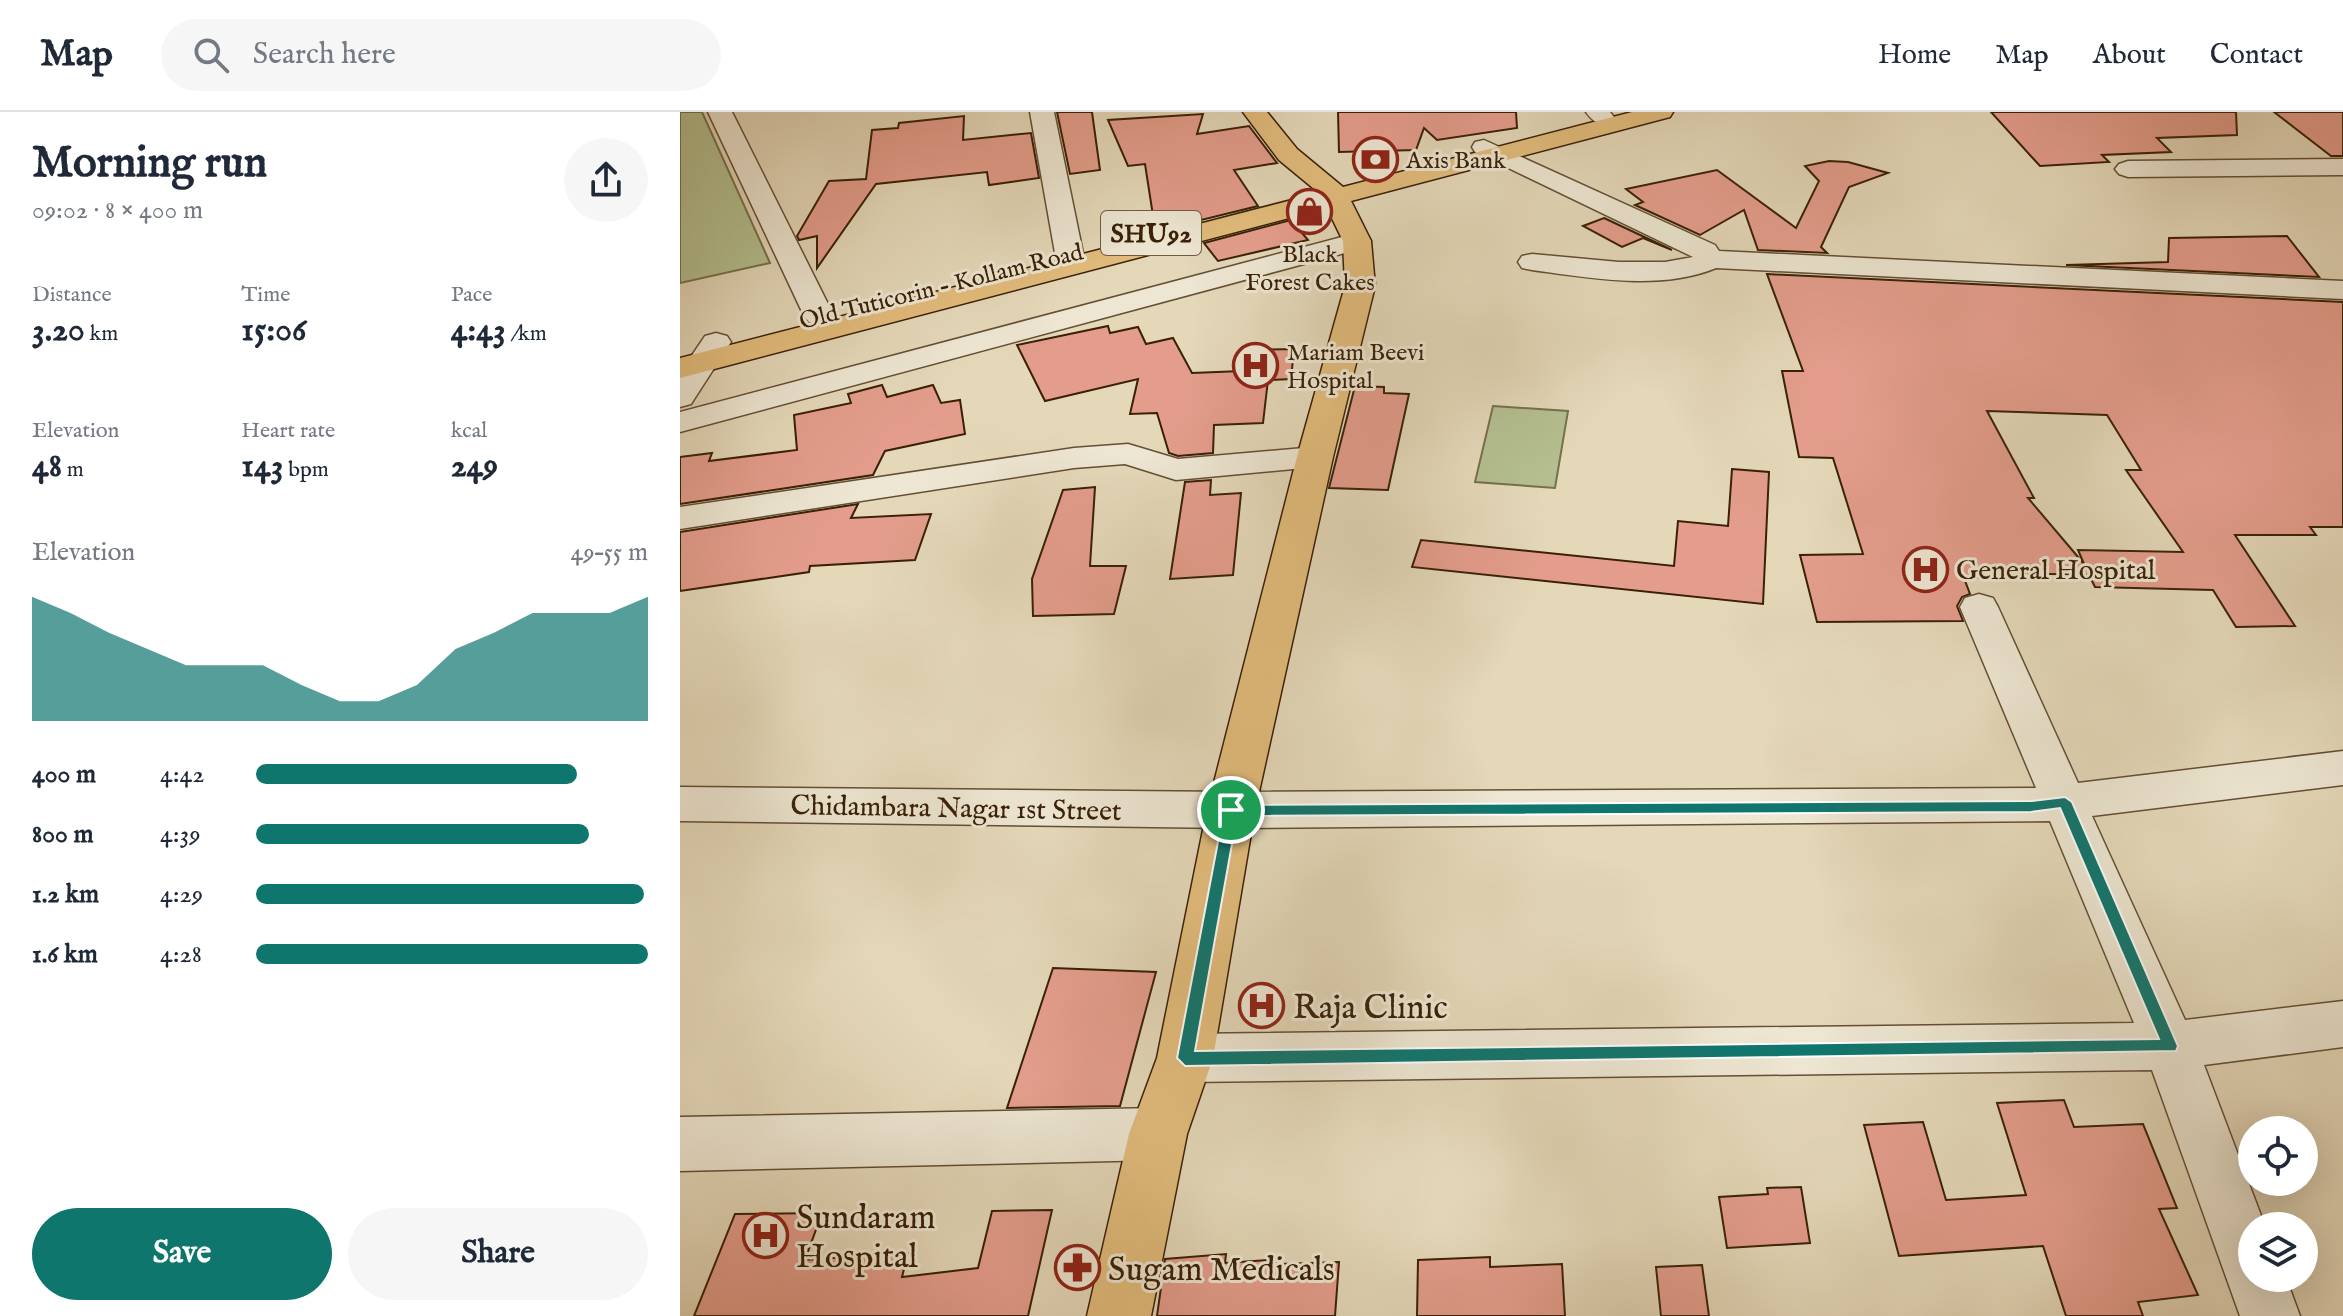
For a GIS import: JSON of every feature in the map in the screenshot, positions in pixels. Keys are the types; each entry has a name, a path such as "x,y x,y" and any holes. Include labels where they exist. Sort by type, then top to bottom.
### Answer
{"main road":[{"path":"1255,112 1280,148 1307,175 1333,192"},
{"path":"1119,1316 1158,1134 1185,1058 1231,810 1315,457 1360,286 1357,241 1333,192 1332,172 1278,112"},
{"path":"695,356 1492,151 1661,112"},
{"path":"1492,151 1607,114"},
{"name":"Old Tuticorin - Kollam Road","path":"695,356 819,316 1069,253 1333,192"}],"street":[{"path":"720,112 819,316"},
{"path":"1042,112 1069,253"},
{"path":"1492,151 1669,233 1705,251 1708,259"},
{"path":"2128,169 2343,167"},
{"path":"680,422 826,387 1357,241"},
{"path":"1532,262 1591,270 1636,270 1682,268 1705,263 1708,259 2343,290"},
{"path":"680,397 695,356"},
{"path":"680,518 1074,458 1128,454 1176,470 1315,457"},
{"path":"1979,607 2170,1046 2238,1230"},
{"name":"Chidambara Nagar 1st Street","path":"680,804 1231,810 2015,806 2343,768"},
{"path":"1185,1058 2170,1046 2343,1024"},
{"path":"680,1144 1158,1134"},
{"path":"2261,1292 2270,1316"}],"green space":[{"path":"680,112 702,112 770,263 680,283"},
{"path":"1493,406 1568,411 1555,488 1475,482"}],"building":[{"path":"1057,112 1092,112 1100,170 1070,174"},
{"path":"1338,112 1516,112 1517,128 1437,140 1424,128 1416,150 1339,152"},
{"path":"1991,112 2236,112 2237,135 2157,138 2171,152 2102,155 2109,162 2040,166"},
{"path":"2274,112 2343,112 2343,156 2331,156"},
{"path":"1203,114 1197,134 1249,126 1277,163 1234,170 1258,206 1189,223 1184,217 1154,222 1145,164 1128,166 1108,120"},
{"path":"964,116 963,140 1031,133 1039,178 989,185 987,172 876,184 817,268 817,236 799,240 797,236 829,181 866,179 872,130 898,128 899,123"},
{"path":"1829,161 1848,162 1888,173 1849,187 1821,247 1827,253 1758,250 1744,210 1700,235 1635,205 1643,202 1626,189 1717,170 1796,228 1819,181 1805,166"},
{"path":"1604,218 1672,250 1643,238 1622,247 1583,226"},
{"path":"1291,220 1308,240 1218,261 1204,243"},
{"path":"2287,236 2319,277 2066,265 2168,262 2169,238"},
{"path":"1767,274 2343,302 2343,527 2310,527 2316,535 2235,535 2295,626 2236,627 2213,590 2095,587 2089,575 2015,573 2017,578 1964,578 1970,594 1962,597 1957,606 1963,621 1817,622 1800,555 1863,554 1833,458 1799,457 1782,371 1803,371","holes":["1987,411 2107,415 2141,470 2126,470 2183,552 2078,550 2084,564 2028,498 2034,498"]},
{"path":"1108,326 1110,333 1138,327 1146,344 1173,338 1192,373 1242,371 1245,350 1294,349 1291,379 1268,380 1263,423 1214,425 1213,453 1178,456 1169,453 1157,413 1130,414 1138,379 1045,401 1017,345"},
{"path":"882,385 887,397 933,385 941,403 960,400 965,434 885,451 873,475 680,504 680,457 712,453 709,461 797,450 794,415 851,403 848,394"},
{"path":"1355,386 1384,387 1384,393 1409,394 1388,490 1329,488"},
{"path":"1732,469 1769,472 1763,604 1412,567 1421,540 1674,566 1678,521 1728,526"},
{"path":"1211,480 1210,495 1241,493 1233,575 1170,579 1185,482"},
{"path":"1095,487 1090,566 1126,566 1114,614 1033,616 1032,579 1063,490"},
{"path":"858,504 851,518 931,514 915,560 810,566 809,572 680,591 680,532"},
{"path":"1053,968 1156,972 1120,1106 1007,1108"},
{"path":"2064,1100 2074,1127 2143,1124 2177,1208 2159,1209 2198,1295 2138,1302 2143,1316 2066,1316 2043,1246 1899,1256 1864,1125 1923,1122 1946,1200 2026,1195 1997,1103"},
{"path":"1801,1187 1810,1243 1727,1248 1719,1197 1768,1194 1767,1188"},
{"path":"1052,1210 1028,1316 694,1316 735,1214 822,1213 805,1260 908,1253 902,1277 978,1268 992,1211"},
{"path":"1226,1254 1225,1263 1281,1259 1280,1264 1339,1262 1335,1316 1157,1316 1165,1259"},
{"path":"1490,1257 1490,1267 1562,1264 1565,1316 1417,1316 1418,1260"},
{"path":"1702,1265 1709,1316 1661,1316 1656,1267"}],"place":[{"name":"Axis Bank","path":"1375,160"},
{"name":"Black Forest Cakes","path":"1310,212"},
{"name":"Mariam Beevi Hospital","path":"1256,366"},
{"name":"General Hospital","path":"1925,569"},
{"name":"Raja Clinic","path":"1262,1006"},
{"name":"Sundaram Hospital","path":"765,1236"},
{"name":"Sugam Medicals","path":"1077,1268"}],"route":[{"path":"2065,802 2170,1046 1185,1058 1231,810 2031,806 2065,802"}]}
